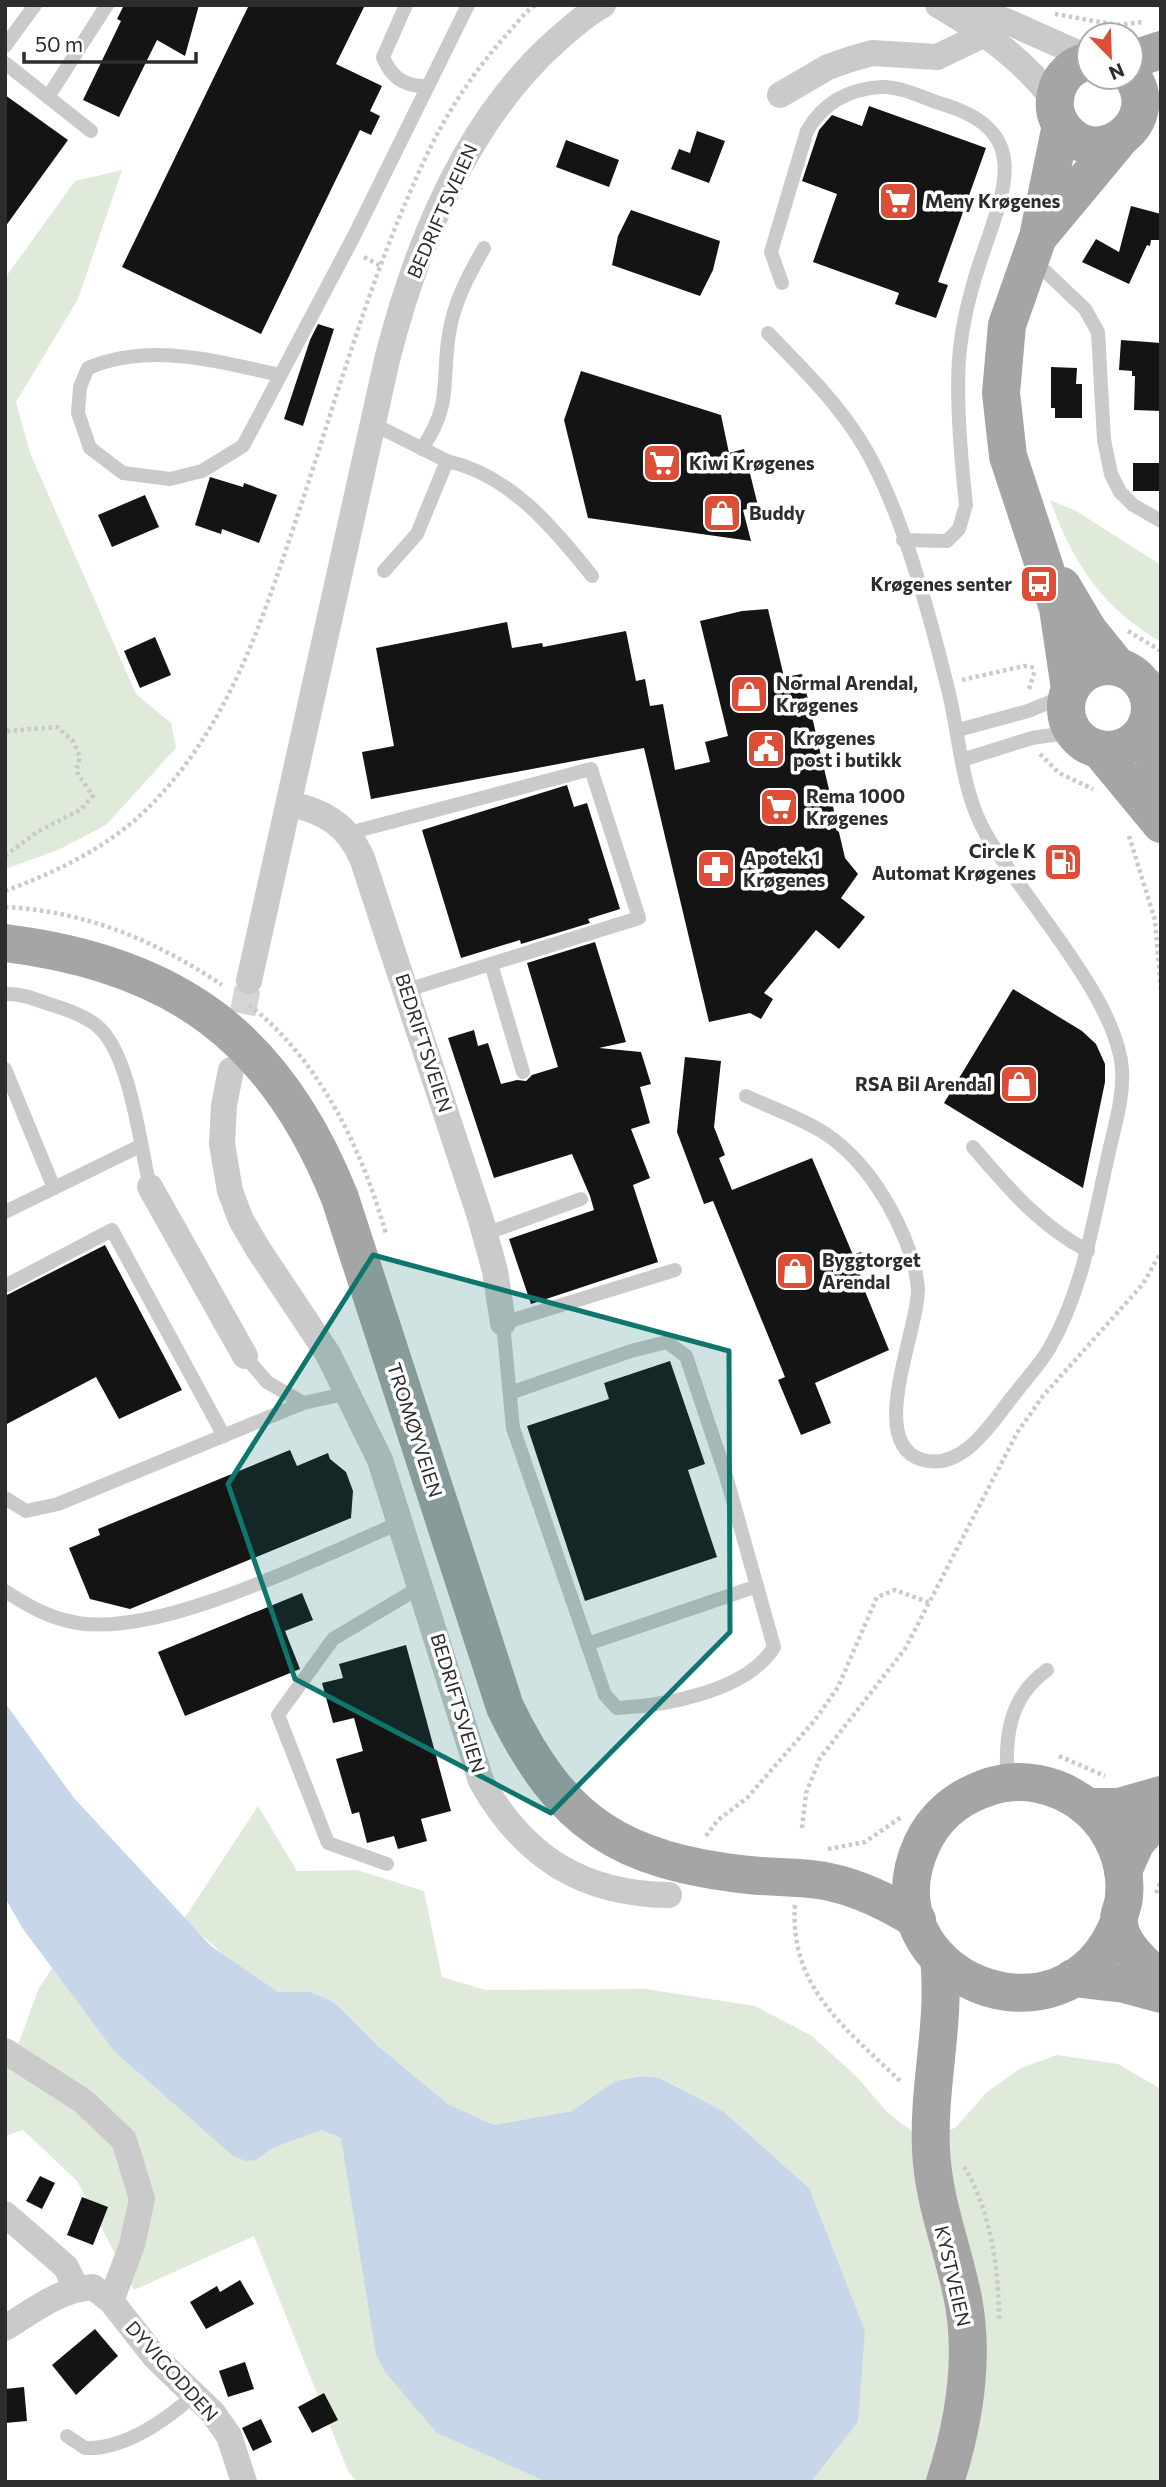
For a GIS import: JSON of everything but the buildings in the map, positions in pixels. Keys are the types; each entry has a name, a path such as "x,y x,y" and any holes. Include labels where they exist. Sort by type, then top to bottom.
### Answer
{"main road":[{"path":"1041,254 1062,78 1075,66"},
{"path":"1144,92 1136,122 1118,141 1041,254 1007,325 1002,393 1008,456 1058,608 1068,692 1066,714 1144,827"},
{"path":"1057,113 1069,135 1093,146 1118,141"},
{"path":"1041,552 1087,630 1143,667 1153,717 1161,789"},
{"path":"1068,692 1076,680 1094,667 1143,667"},
{"path":"1086,741 1124,747 1138,738 1153,717"},
{"name":"TROMØYVEIEN","path":"5,943 90,957 145,977 179,996 227,1030 255,1057 292,1102 317,1146 340,1198 505,1707 524,1747 558,1795 582,1817 610,1836 663,1859 735,1873 834,1882 891,1904 917,1920"},
{"path":"1008,1782 1050,1787 1087,1807 1111,1836 1123,1871 1124,1897 1119,1922 1101,1954 1073,1978 1059,1986 1029,1994 997,1992 965,1980 939,1958 917,1920 912,1893 918,1852 935,1823 960,1800 991,1785 1008,1782"},
{"path":"1087,1807 1118,1807 1161,1795"},
{"path":"1123,1871 1136,1842 1161,1814"},
{"name":"TROMØYVEIEN","path":"834,1882 882,1868 918,1852"},
{"path":"1119,1922 1134,1953 1161,1982"},
{"name":"KYSTVEIEN","path":"939,1958 941,1977 938,2068 931,2116 932,2174 939,2214 963,2300 968,2357 961,2423 945,2482"},
{"path":"1073,1978 1124,1984 1161,1994"},
{"name":"KYSTVEIEN","path":"938,2068 969,2012 997,1992"}],"street":[{"path":"938,5 985,34 1027,68 1057,113"},
{"path":"958,5 1006,21 1075,53"},
{"name":"BEDRIFTSVEIEN","path":"249,981 395,328 411,277 470,144 524,69 590,8"},
{"path":"780,95 828,67 851,59 872,53 937,57 985,34"},
{"path":"289,803 325,815 349,833"},
{"name":"BEDRIFTSVEIEN","path":"349,833 370,879 485,1234 495,1271 503,1323"},
{"name":"BEDRIFTSVEIEN","path":"231,1070 222,1133 230,1191 241,1220 258,1249 309,1321 349,1393 380,1460 422,1586 474,1762 506,1821 542,1856 586,1881 618,1891 669,1895"},
{"path":"150,1187 245,1356"},
{"path":"5,2051 83,2101 124,2140 142,2199 132,2245 111,2301"},
{"path":"5,2214 66,2267 76,2288 5,2328"},
{"name":"DYVIGODDEN","path":"76,2288 93,2287 111,2301 155,2357 213,2413 229,2436 244,2482"}],"lane":[{"path":"5,46 35,5"},
{"path":"48,97 107,5"},
{"path":"406,5 383,58 387,69 405,85 427,86"},
{"path":"280,375 211,359 159,353 113,358 89,368 79,387 78,413 90,448 123,473 170,479 202,471 243,446 354,236 468,5"},
{"path":"5,63 91,131"},
{"path":"782,283 771,252 807,131 828,105 844,95 885,87 966,111 986,124 1001,146 1006,161 1005,188 969,296 960,344 966,505 959,529 947,541 903,540"},
{"path":"422,449 435,430 445,401 452,317 465,282 484,248"},
{"path":"1041,254 1085,309 1098,332 1104,440 1111,474 1120,492 1132,505 1161,522"},
{"path":"746,1096 825,1133 873,1179 913,1258 918,1292 896,1409 896,1433 906,1450 919,1460 938,1462 970,1448 1047,1353 1069,1309 1088,1251 1119,1105 1122,1073 1119,1046 1102,1006 987,836 972,805 947,683 903,540 876,469 862,443 821,388 768,333"},
{"path":"373,424 447,461 465,465 498,482 530,506 592,576"},
{"path":"384,571 417,534 447,461"},
{"path":"958,730 1028,711 1068,692"},
{"path":"962,760 1032,738 1086,741"},
{"path":"349,833 591,769 639,918 407,990"},
{"path":"491,964 523,1072"},
{"path":"5,994 15,993 63,1008 97,1025 113,1046 121,1068 150,1187"},
{"path":"5,1069 54,1188"},
{"path":"5,1212 141,1146"},
{"path":"973,1147 1033,1214 1058,1235 1088,1251"},
{"path":"485,1234 581,1199"},
{"path":"5,1286 112,1230 224,1436"},
{"path":"510,1393 631,1351 667,1342 687,1356 774,1647 764,1664 715,1689 657,1707 617,1708 605,1695 513,1429 503,1323 675,1270"},
{"path":"245,1356 267,1382 303,1403"},
{"path":"5,1498 26,1511 58,1504 303,1403 349,1393"},
{"path":"5,1591 53,1618 79,1624 110,1625 160,1617 247,1587 402,1522"},
{"path":"387,1864 328,1843 278,1715 333,1639 422,1586"},
{"path":"587,1644 757,1586"},
{"path":"1008,1782 1005,1752 1012,1717 1029,1685 1047,1670"},
{"path":"67,2436 85,2448 111,2446 146,2429 193,2396"}],"path":[{"path":"5,891 55,872 98,848 150,806 188,763 221,713 261,625 409,191 447,111 494,49 535,5"},
{"path":"1041,11 1117,25 1154,36"},
{"path":"1123,629 1143,667"},
{"path":"947,683 1014,668 1036,668"},
{"path":"5,856 37,832 80,810 93,796 79,779 76,771 80,757 66,732 48,725 6,732"},
{"path":"1036,748 1059,773 1100,792"},
{"path":"1144,827 1138,855 1155,920 1161,989"},
{"path":"802,1828 806,1793 820,1758 895,1663 930,1603 1017,1433 1043,1396 1143,1284 1161,1252"},
{"path":"706,1836 718,1820 747,1798 815,1720 838,1687 877,1597 895,1590 930,1603"},
{"path":"1154,1898 1161,1881"},
{"path":"795,1904 794,1926 798,1954 816,1994 838,2021 902,2083"}],"highlighted area":[{"path":"373,1255 729,1351 730,1632 551,1813 295,1679 228,1484"}],"green space":[{"path":"122,170 78,299 16,402 30,453 136,694 171,723 176,748 106,825 58,850 5,869 5,278 75,181"},
{"path":"1050,500 1076,511 1161,565 1161,642 1122,614 1092,582 1069,544"},
{"path":"258,1806 297,1871 357,1870 424,1891 442,1977 485,1990 646,1989 755,2006 812,2036 858,2078 887,2112 919,2137 955,2128 987,2092 1021,2068 1057,2055 1118,2064 1161,2089 1161,2482 811,2482 858,2422 809,2188 723,2111 661,2078 641,2076 615,2081 573,2111 494,2125 448,2104 378,2046 334,2002 311,1992 278,1992 236,1966 184,1919"},
{"path":"52,1968 113,2050 256,2160 273,2148 321,2130 341,2138 540,2477 547,2482 357,2482 348,2471 254,2236 134,2290 77,2181 23,2130 5,2136 5,2054 16,2051 38,1990"}],"water":[{"path":"5,1703 74,1798 211,1946 278,1992 311,1992 334,2002 378,2046 448,2104 494,2125 572,2111 615,2081 641,2076 660,2078 723,2111 809,2188 865,2331 858,2422 811,2482 547,2482 437,2433 385,2372 376,2354 341,2138 321,2130 273,2148 256,2160 246,2161 233,2156 113,2050 23,1929 5,1898"}],"tunnel":[{"path":"235,1052 249,981"}],"place":[{"name":"Meny Krøgenes","path":"898,201"},
{"name":"Kiwi Krøgenes","path":"662,463"},
{"name":"Buddy","path":"722,513"},
{"name":"Krøgenes senter","path":"1039,584"},
{"name":"Normal Arendal, Krøgenes","path":"749,694"},
{"name":"Krøgenes post i butikk","path":"766,749"},
{"name":"Rema 1000 Krøgenes","path":"779,807"},
{"name":"Circle K Automat Krøgenes","path":"1063,862"},
{"name":"Apotek 1 Krøgenes","path":"716,869"},
{"name":"RSA Bil Arendal","path":"1019,1084"},
{"name":"Byggtorget Arendal","path":"795,1271"}]}
